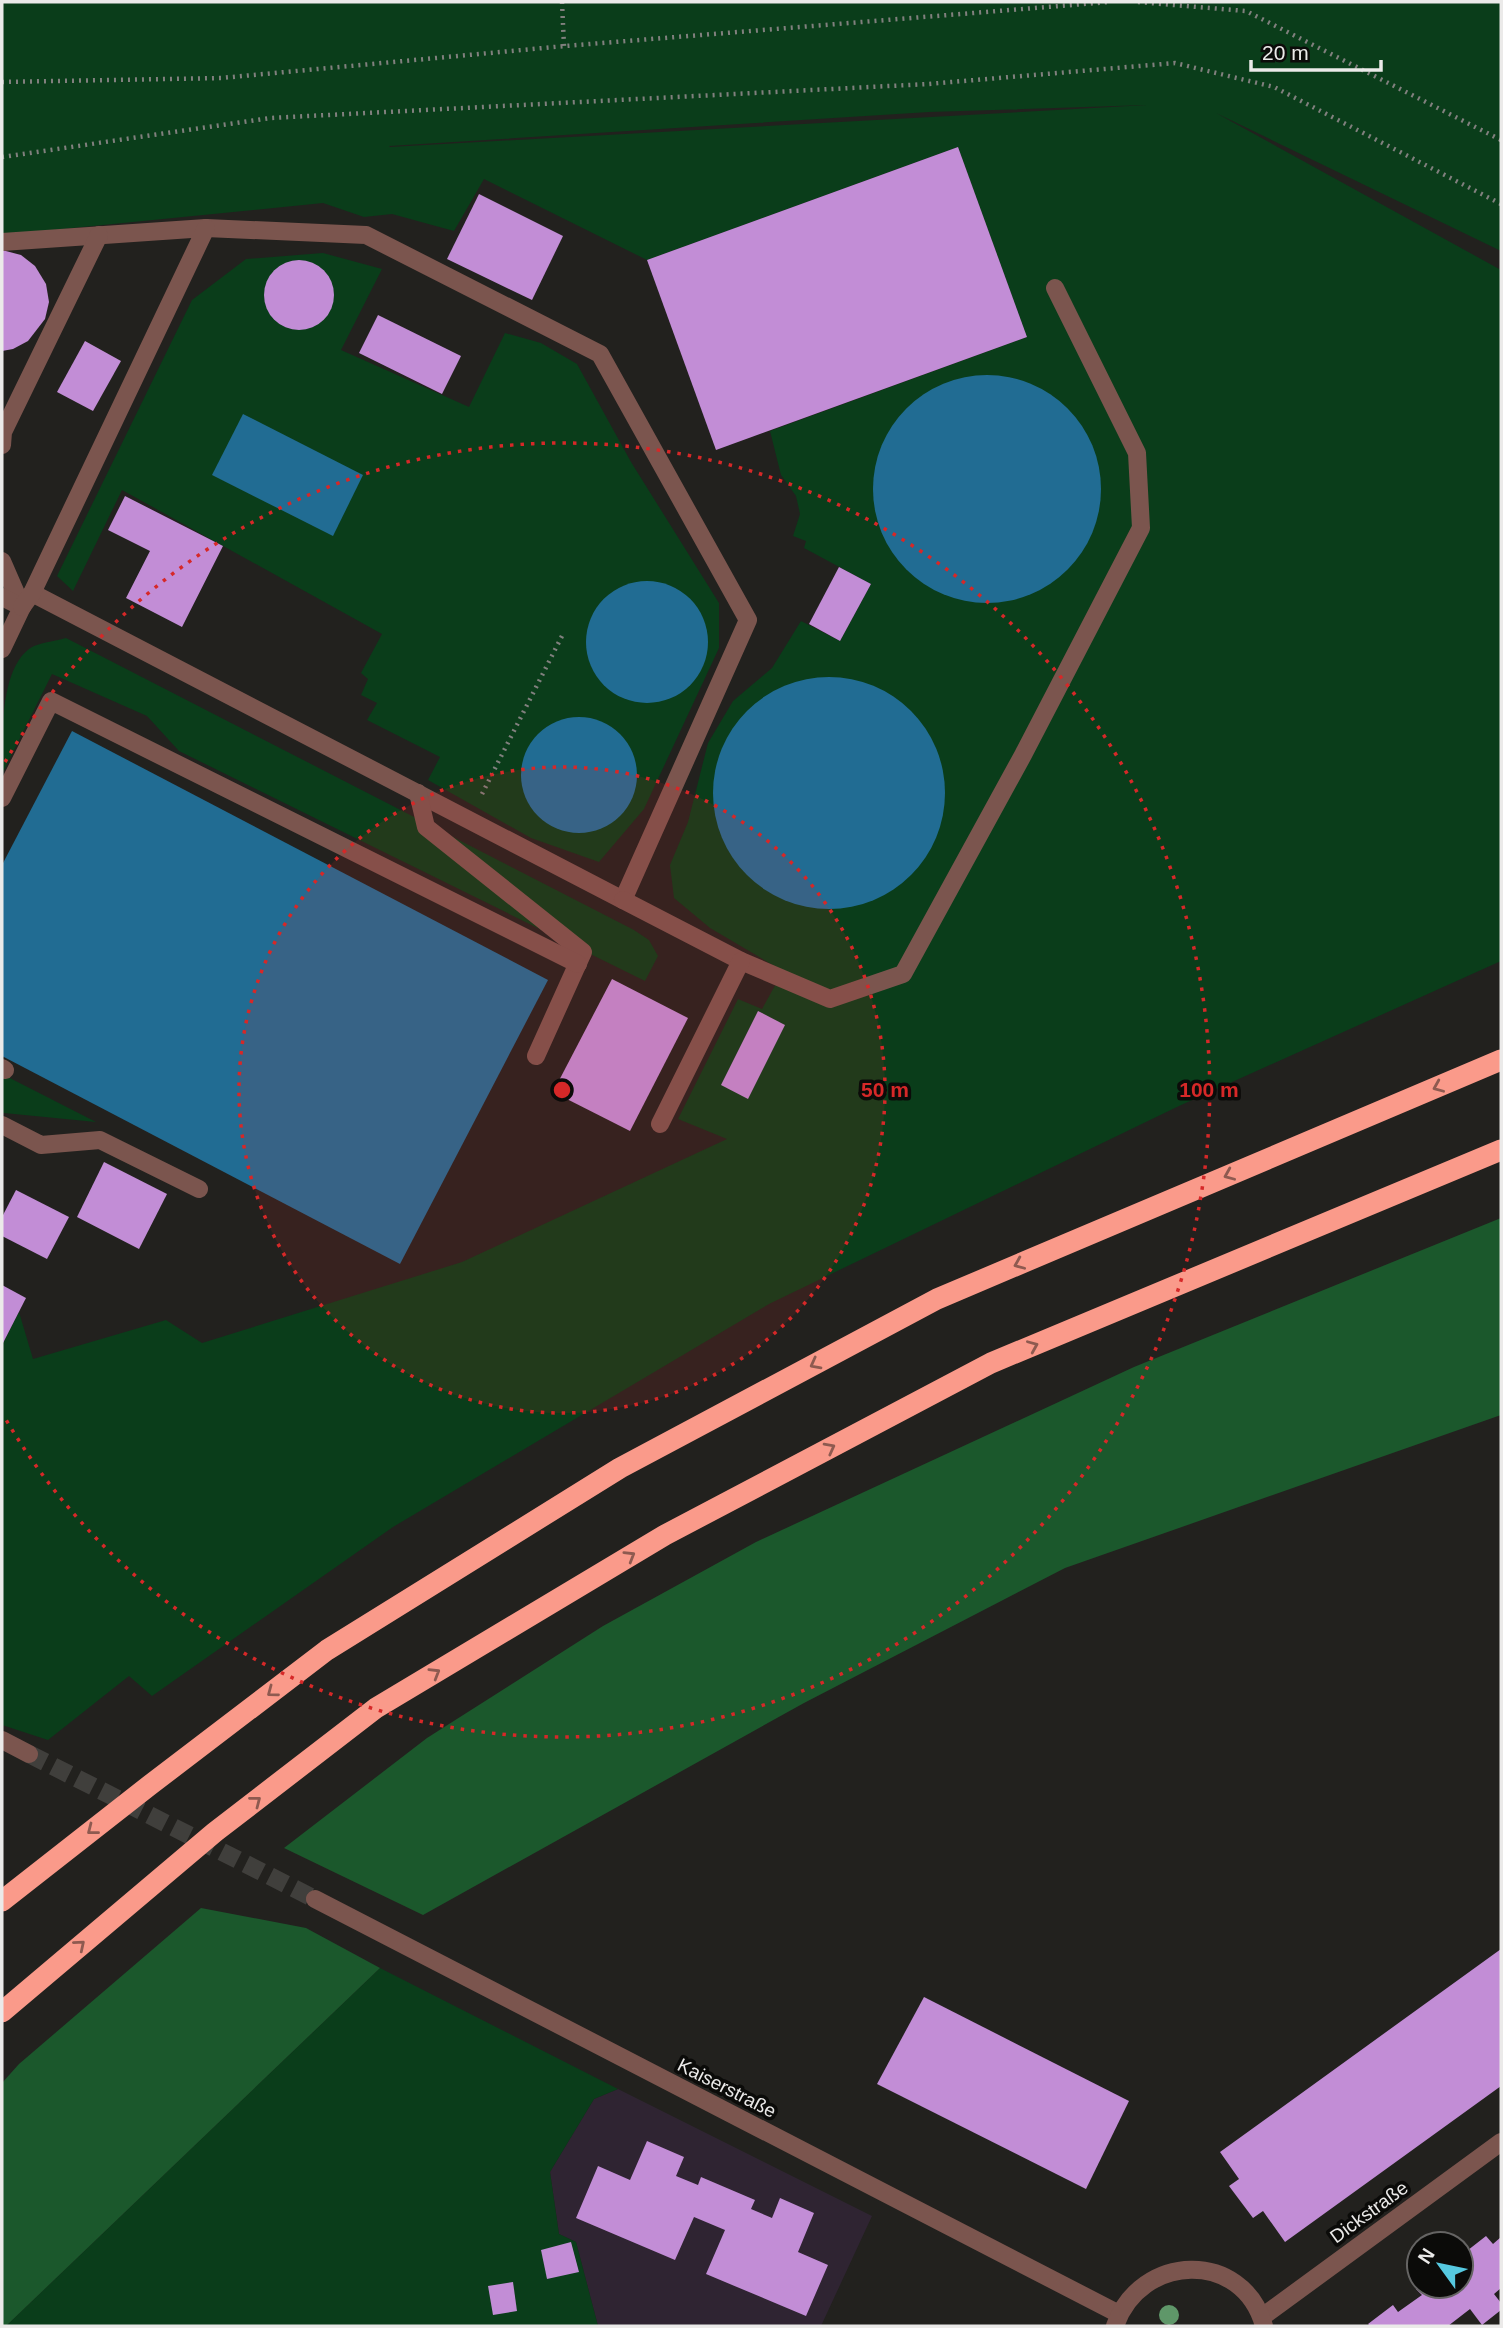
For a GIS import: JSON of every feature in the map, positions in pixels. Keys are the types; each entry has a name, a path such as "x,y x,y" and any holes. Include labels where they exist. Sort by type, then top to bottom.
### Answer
{"highway":[{"path":"2,1902 139,1793 327,1650 620,1468 937,1299 1501,1060"},
{"path":"2,2012 215,1832 376,1708 665,1535 991,1363 1501,1150"}],"street":[{"path":"2,649 206,228"},
{"path":"2,242 206,228 366,235 600,354 748,620 623,900"},
{"path":"2,436 99,235"},
{"path":"2,597 27,600 418,793 741,961 830,999 903,974 1023,755 1140,528 1137,453 1055,288"},
{"path":"2,561 27,600"},
{"path":"2,798 51,701 578,964"},
{"path":"418,793 426,827 583,952 536,1056"},
{"path":"660,1124 741,961"},
{"path":"2,1125 41,1145 100,1140 199,1189"},
{"path":"2,1740 29,1754"},
{"name":"Kaiserstraße","path":"315,1899 1117,2320"},
{"name":"Dickstraße","path":"1263,2321 1501,2141"},
{"path":"1117,2320 1132,2295 1149,2281 1170,2272 1192,2269 1214,2273 1234,2283 1251,2298 1263,2321"}],"path":[{"path":"562,2 565,46"},
{"path":"2,82 221,78 565,46 1109,2"},
{"path":"1138,2 1246,11 1501,140"},
{"path":"2,156 270,118 928,84 1175,63 1274,87 1501,204"},
{"path":"469,820 563,634"}],"shaded area":[{"path":"618,2089 872,2216 821,2326 598,2326 576,2242 559,2234 550,2172 594,2099"}],"green space":[{"path":"2,2 1501,2 1501,251 1216,113 1501,270 1501,961 1179,1106 769,1304 393,1527 152,1696 129,1676 48,1740 2,1725 2,1345 19,1312 33,1359 166,1320 202,1343 462,1262 727,1139 678,1119 738,999 762,1009 783,971 710,928 674,898 670,865 688,822 708,743 733,701 772,668 801,621 840,641 871,584 804,548 806,541 793,536 800,514 796,496 781,475 770,431 1027,337 958,147 647,260 484,179 454,231 392,214 364,217 323,203 2,235","holes":["1147,105 390,147 929,112"]},
{"path":"323,253 382,269 341,350 469,407 505,333 541,343 577,364 631,462 719,603 719,648 644,809 599,862 531,838 428,780 440,757 367,720 377,703 361,695 368,679 361,673 382,634 122,490 73,591 57,576 192,300 246,259"},
{"path":"66,638 634,930 649,940 658,956 645,981 179,751 147,716 52,674 2,774 5,702 15,668 23,655 34,646"},
{"path":"2,1074 96,1122 2,1112"},
{"path":"1501,1218 1501,1415 1065,1568 804,1703 423,1915 284,1848 427,1738 603,1626 756,1542 1134,1367"},
{"path":"201,1908 306,1928 380,1968 6,2326 2,2326 2,2083 19,2064"},
{"path":"380,1968 618,2089 594,2099 550,2172 559,2234 576,2242 598,2326 6,2326"}],"water":[{"path":"976,375 998,375 1041,388 1068,408 1088,435 1099,467 1099,511 1088,543 1068,570 1041,590 1020,598 998,603 976,603 933,590 906,570 886,543 878,522 873,500 873,478 886,435 906,408 933,388 954,380"},
{"path":"243,414 363,475 333,536 212,475"},
{"path":"647,581 670,586 690,599 703,619 708,642 703,665 690,685 670,698 647,703 624,698 604,685 591,665 586,642 591,619 604,599 624,586"},
{"path":"818,677 840,677 863,682 894,696 919,719 940,759 945,793 943,816 931,848 919,867 903,883 863,904 840,909 818,909 795,904 764,890 739,867 718,827 713,804 713,782 718,759 732,728 755,703 795,682"},
{"path":"579,717 601,721 620,734 633,753 637,775 633,797 620,816 601,829 579,833 557,829 538,816 525,797 521,775 525,753 538,734 557,721"},
{"path":"72,731 548,980 400,1264 2,1056 2,865"}],"building":[{"path":"958,147 1027,337 716,450 647,260"},
{"path":"479,194 563,236 532,300 447,259"},
{"path":"2,250 21,255 35,266 46,284 49,302 45,319 28,341 2,351"},
{"path":"299,260 324,270 334,295 324,320 299,330 274,320 264,295 274,270"},
{"path":"378,315 461,356 442,394 359,353"},
{"path":"85,341 121,361 93,411 57,392"},
{"path":"125,496 223,546 182,627 126,598 150,551 108,530"},
{"path":"839,567 871,584 840,641 809,624"},
{"path":"612,979 688,1018 630,1131 553,1092"},
{"path":"758,1011 785,1025 748,1099 721,1085"},
{"path":"104,1162 167,1194 139,1249 77,1217"},
{"path":"16,1190 69,1217 47,1259 2,1236 2,1217"},
{"path":"2,1285 26,1298 2,1345"},
{"path":"1501,1949 1501,2086 1285,2242 1263,2211 1253,2218 1229,2186 1239,2179 1220,2152"},
{"path":"924,1997 1129,2101 1086,2189 877,2084"},
{"path":"647,2141 684,2157 676,2176 698,2185 701,2177 755,2200 751,2209 772,2218 780,2198 814,2213 798,2252 828,2265 806,2316 706,2274 725,2230 694,2217 675,2260 576,2218 598,2166 630,2180"},
{"path":"1486,2236 1493,2244 1501,2237 1501,2288 1494,2294 1501,2303 1501,2310 1482,2325 1470,2309 1448,2326 1368,2324 1393,2305 1398,2312 1415,2300 1475,2300 1475,2245"},
{"path":"571,2242 579,2272 547,2279 541,2250"},
{"path":"513,2282 517,2311 493,2315 488,2286"}],"tunnel":[{"path":"29,1754 315,1899"}]}
